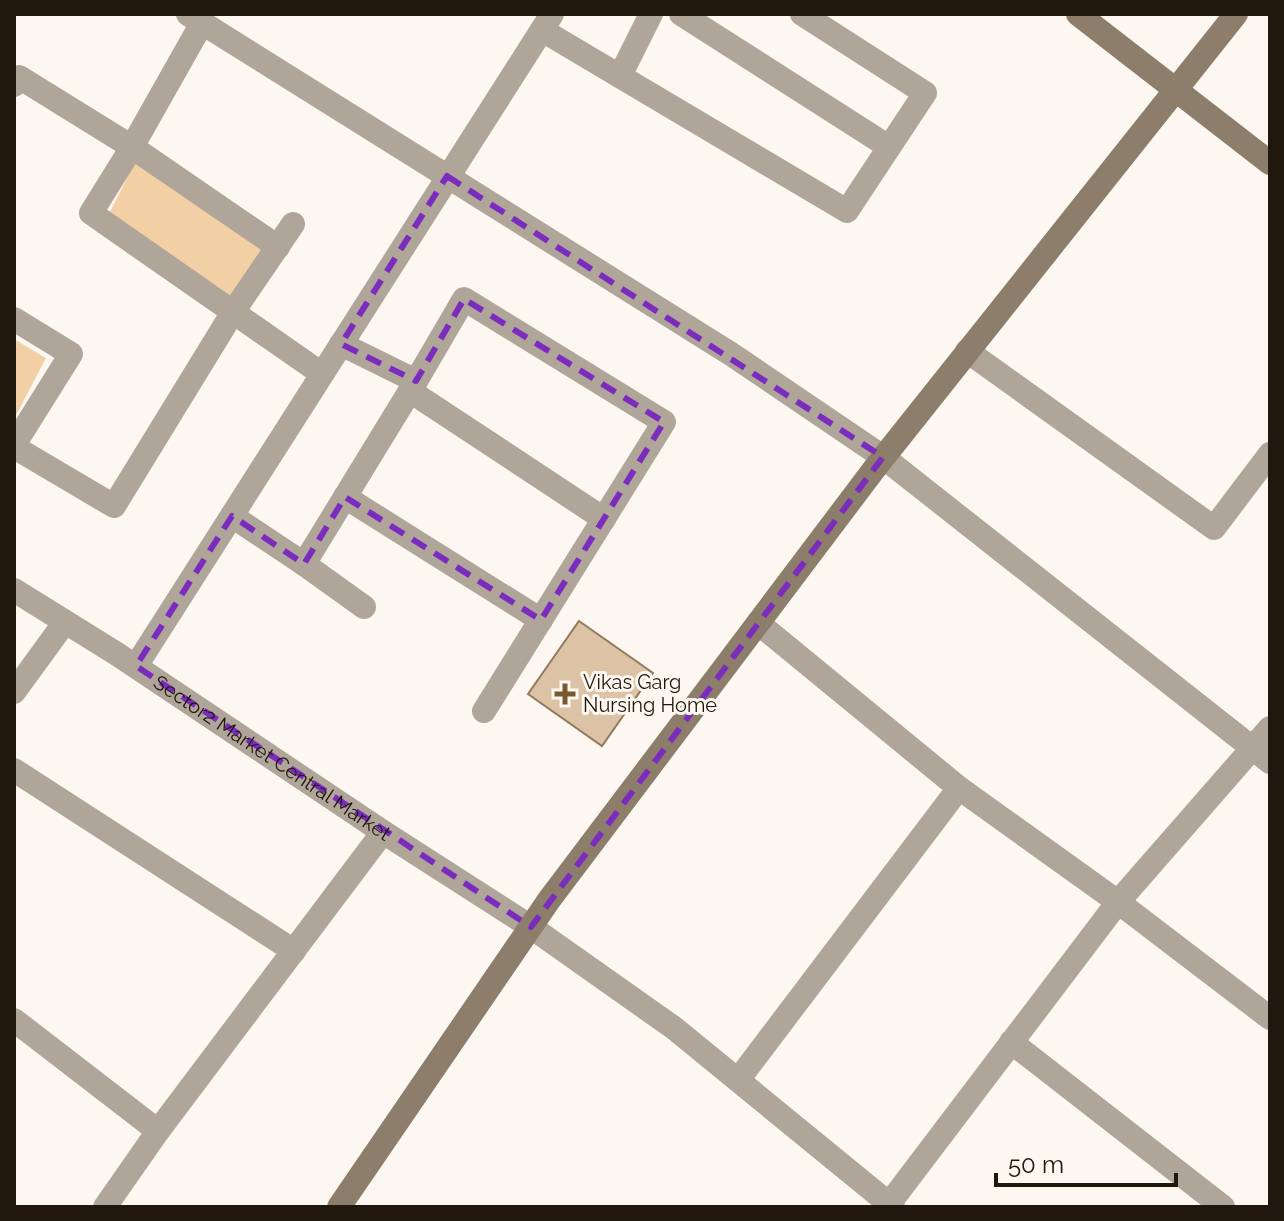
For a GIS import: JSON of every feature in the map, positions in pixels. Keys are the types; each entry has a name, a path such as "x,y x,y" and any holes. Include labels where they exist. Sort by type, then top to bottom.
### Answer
{"street":[{"path":"620,76 651,14"},
{"path":"681,14 889,147"},
{"path":"136,666 547,22 620,76 847,211 925,93 802,14"},
{"path":"1078,14 1270,163"},
{"path":"339,1207 531,927 758,623 883,457 1236,14"},
{"path":"322,374 91,213 132,147 195,18 731,354 883,457 1262,756"},
{"path":"14,85 19,77 132,147 278,247"},
{"path":"14,319 71,354 14,446 114,506 233,312 293,224"},
{"path":"304,564 464,299 664,422 484,711"},
{"path":"341,344 413,386 604,519"},
{"path":"967,351 1214,528 1270,454"},
{"path":"345,497 541,620"},
{"path":"232,516 364,607"},
{"name":"Sector2 Market Central Market","path":"14,590 136,666 531,927 674,1028 891,1205"},
{"path":"14,692 65,622"},
{"path":"758,623 959,788 1118,902 1270,1018"},
{"path":"891,1205 1118,902 1262,756 1270,728"},
{"path":"14,770 294,951"},
{"path":"738,1080 959,788"},
{"path":"105,1207 158,1131 383,832"},
{"path":"14,1020 158,1131"},
{"path":"1011,1042 1223,1207"}],"highlighted area":[{"path":"447,176 883,457 531,927 136,666 232,516 304,564 345,497 541,620 664,422 464,299 416,381 341,344"}],"shaded area":[{"path":"135,162 265,250 230,296 109,214"},
{"path":"14,339 46,358 14,419"}],"building":[{"path":"579,621 653,673 602,746 528,694"}],"place":[{"name":"Vikas Garg Nursing Home","path":"565,694"}]}
